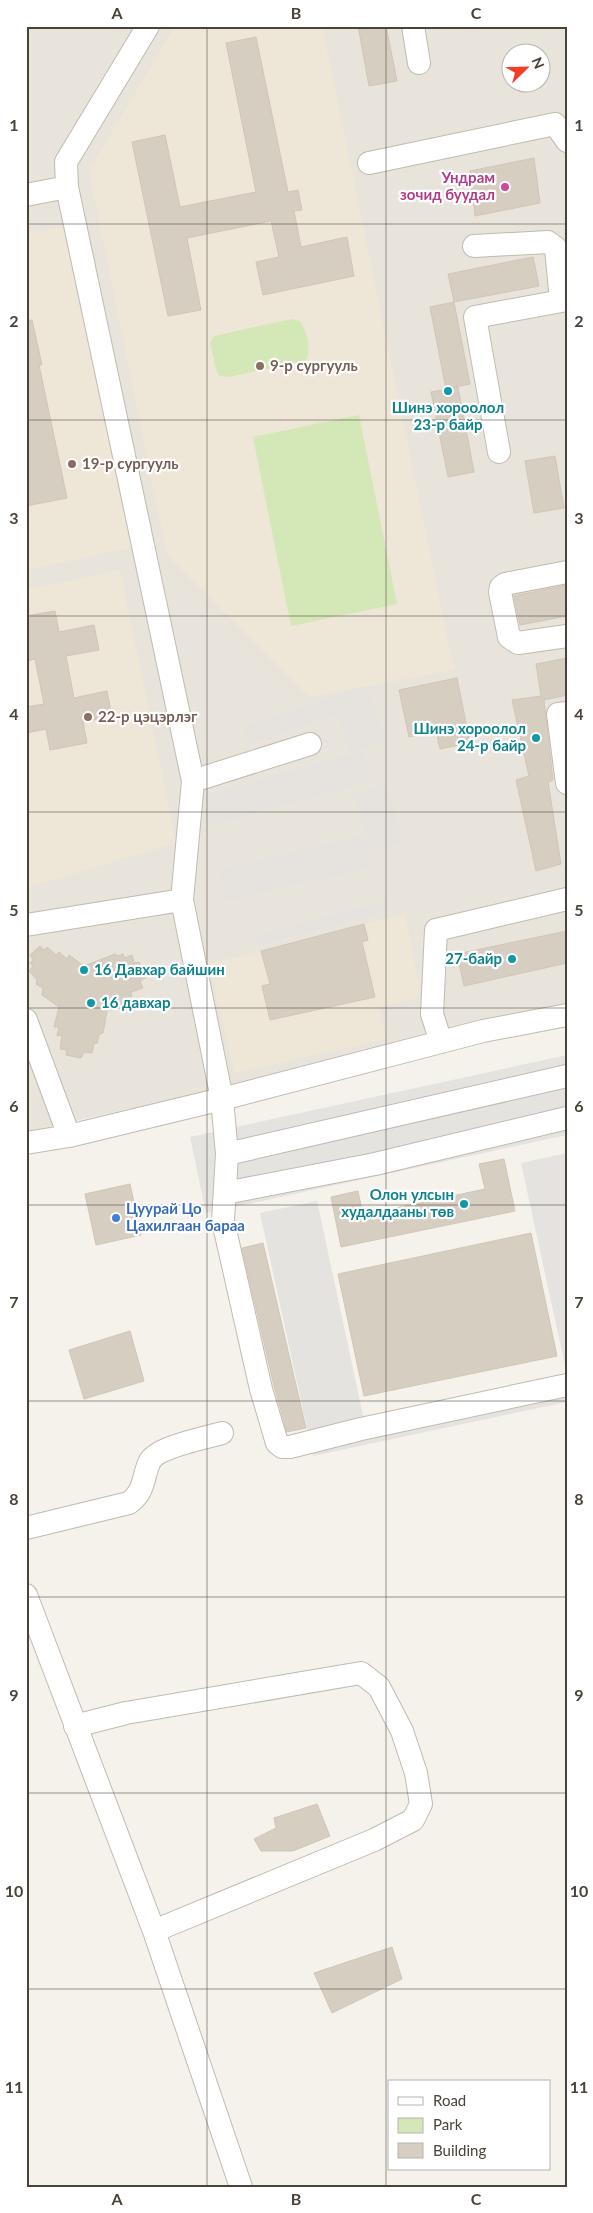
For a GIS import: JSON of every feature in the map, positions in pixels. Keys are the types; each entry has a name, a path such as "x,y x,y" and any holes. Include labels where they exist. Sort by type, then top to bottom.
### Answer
{"street":[{"path":"148,26 66,162 67,187 193,782 182,900 222,1100 227,1154 222,1221 253,1358 277,1443 290,1447 361,1429 567,1385"},
{"path":"413,26 419,63"},
{"path":"369,163 555,124 567,142"},
{"path":"26,195 67,187"},
{"path":"474,246 548,242 556,248 564,301 474,317 499,452"},
{"path":"567,572 505,584 500,592 509,638 512,641 518,643 567,636"},
{"path":"567,712 558,714 567,783"},
{"path":"193,782 310,744"},
{"path":"441,1042 432,1014 436,930 567,899"},
{"path":"26,924 182,900"},
{"path":"26,1143 69,1136 222,1100 441,1042 567,1015"},
{"path":"26,1020 69,1136"},
{"path":"227,1154 567,1076"},
{"path":"225,1193 375,1164 567,1118"},
{"path":"26,1528 129,1503 141,1492 142,1482 152,1457 165,1450 222,1433"},
{"path":"26,1595 154,1931 241,2187"},
{"path":"75,1726 126,1713 361,1673 379,1687 402,1731 416,1773 421,1804 413,1820 374,1840 154,1931"}],"shaded area":[{"path":"26,26 567,26 567,1011 26,1132"},
{"name":"9-р сургууль","path":"175,26 322,26 454,670 309,697 167,555 89,171"},
{"name":"19-р сургууль","path":"67,226 134,547 26,570 26,234"},
{"name":"22-р цэцэрлэг","path":"120,570 176,843 26,888 26,590"},
{"path":"367,685 385,741 351,753 338,715 249,745 243,727"},
{"path":"363,751 372,781 209,826 201,796"},
{"path":"386,784 404,843 373,852 354,794"},
{"path":"364,835 372,867 226,901 219,870"},
{"path":"386,901 388,911 259,946 256,935"},
{"path":"405,914 422,997 380,1007 386,1039 234,1073 209,964"},
{"path":"567,1055 567,1135 206,1213 190,1137"},
{"path":"567,1153 567,1375 521,1163"},
{"path":"317,1201 364,1420 567,1376 567,1402 313,1456 260,1213"}],"green space":[{"path":"292,319 300,321 306,335 309,347 305,361 228,377 220,376 217,373 210,343 214,336"},
{"path":"359,415 397,604 291,626 253,437"}],"building":[{"path":"358,26 386,26 397,81 369,86"},
{"path":"256,37 288,192 298,190 302,210 294,211 301,247 347,237 354,276 263,295 256,262 279,257 271,221 187,238 201,310 168,316 132,142 165,135 180,207 256,192 226,43"},
{"name":"Ундрам зочид буудал","path":"534,158 540,203 475,216 470,171"},
{"path":"533,257 539,286 454,302 448,274"},
{"path":"454,302 470,384 446,389 430,307"},
{"name":"19-р сургууль","path":"32,320 42,365 39,365 67,498 26,506 26,321"},
{"path":"458,387 474,472 448,477 431,392"},
{"path":"555,456 564,508 534,513 525,461"},
{"path":"567,585 567,616 520,625 514,596"},
{"name":"22-р цэцэрлэг","path":"55,611 59,632 94,625 99,650 66,656 74,698 107,691 112,716 83,722 87,743 50,750 46,729 26,733 26,707 44,704 35,659 26,661 26,639 29,639 26,616"},
{"name":"Шинэ хороолол 24-р байр","path":"567,658 567,695 544,700 553,780 548,782 561,864 536,871 516,780 529,776 512,700 541,696 536,664"},
{"path":"457,678 470,743 440,749 436,731 409,737 399,690"},
{"path":"364,924 368,940 362,942 375,997 270,1020 262,986 270,984 261,951"},
{"name":"27-байр","path":"567,931 567,963 464,986 457,954"},
{"name":"16 давхар","path":"40,946 44,950 47,947 56,955 59,952 67,959 69,955 84,966 115,954 118,956 123,954 125,958 132,955 134,963 139,962 145,978 140,981 143,988 131,992 132,996 124,1000 125,1004 107,1011 103,1033 99,1035 97,1043 94,1044 92,1053 84,1052 81,1058 66,1055 67,1050 60,1049 62,1035 57,1036 59,1027 54,1027 59,1007 42,995 43,988 36,984 37,980 29,971 33,966 30,963 33,960 30,955"},
{"name":"Олон улсын худалдааны төв","path":"504,1159 515,1211 341,1247 331,1197 358,1191 363,1215 485,1189 479,1164"},
{"path":"130,1184 141,1235 96,1245 85,1194"},
{"name":"Олон улсын худалдааны төв","path":"531,1233 557,1356 364,1396 338,1274"},
{"path":"263,1243 306,1428 287,1432 274,1386 242,1248"},
{"path":"130,1331 144,1381 84,1399 69,1350"},
{"path":"317,1804 330,1836 293,1851 261,1851 254,1839 276,1828 274,1818"},
{"path":"392,1947 402,1979 332,2013 314,1973"}],"place":[{"name":"Ундрам зочид буудал","path":"505,187"},
{"name":"9-р сургууль","path":"260,366"},
{"name":"Шинэ хороолол 23-р байр","path":"448,391"},
{"name":"19-р сургууль","path":"72,464"},
{"name":"22-р цэцэрлэг","path":"88,717"},
{"name":"Шинэ хороолол 24-р байр","path":"536,738"},
{"name":"27-байр","path":"512,959"},
{"name":"16 Давхар байшин","path":"84,970"},
{"name":"16 давхар","path":"91,1003"},
{"name":"Олон улсын худалдааны төв","path":"464,1204"},
{"name":"Цуурай Цо Цахилгаан бараа","path":"116,1218"}]}
